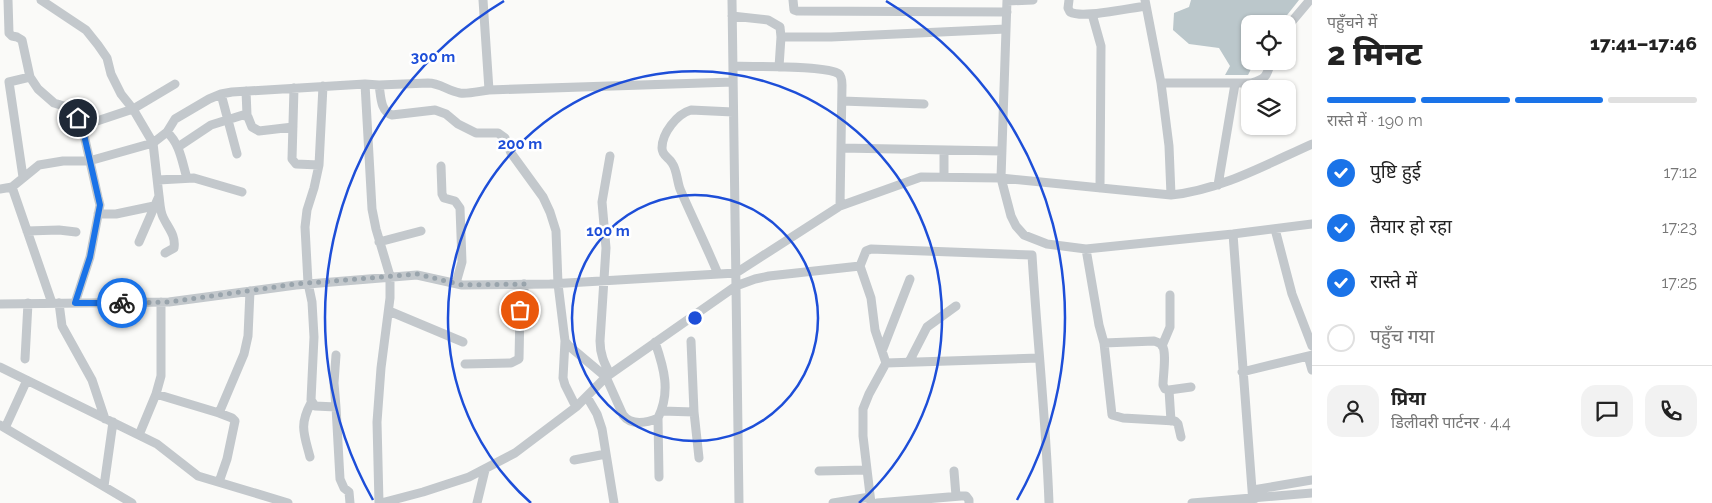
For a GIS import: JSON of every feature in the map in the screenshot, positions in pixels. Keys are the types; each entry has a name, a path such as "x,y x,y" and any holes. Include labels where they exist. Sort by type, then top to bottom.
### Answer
{"street":[{"path":"8,0 10,33 12,36 22,40 30,77 38,89 54,103 68,107 78,118 82,126 100,205 90,257 75,303"},
{"path":"41,0 86,30 98,45 107,58 114,82 153,142 163,217 174,240 174,248 165,253"},
{"path":"483,0 489,90"},
{"path":"732,0 739,503"},
{"path":"793,0 794,10 797,11 1007,12"},
{"path":"1033,0 1007,1 1000,178 1011,216 1016,226 1024,235 1047,244 1086,249 1312,224"},
{"path":"1069,0 1068,8 1074,14 1092,14 1145,3 1162,83 1169,146 1171,196"},
{"path":"1296,17 1310,0"},
{"path":"1092,14 1101,46 1100,188"},
{"path":"732,16 768,20 780,27 778,67"},
{"path":"781,37 831,37 1006,29"},
{"path":"733,66 833,71 842,78 840,206"},
{"path":"1162,83 1252,83 1263,80 1269,70"},
{"path":"24,177 9,82 30,77"},
{"path":"0,189 12,187 40,165 63,161 89,161 153,142 167,132 175,119 221,94 365,84 434,83 459,92 733,82"},
{"path":"82,126 132,109 175,84"},
{"path":"365,84 370,191 376,229 390,276 389,311 381,368 377,422 380,503 469,477 515,453 576,407 608,376 736,286 762,278 860,266"},
{"path":"1218,185 1235,84"},
{"path":"380,85 383,108 387,114 434,110 446,114 458,124 476,133 502,135 511,153 543,197 556,231 558,284 565,341 563,378 576,407"},
{"path":"310,457 303,423 311,403 314,337 312,302 308,283 305,227 307,210 318,166 323,86"},
{"path":"294,88 292,160 300,164 318,166"},
{"path":"246,91 247,116 252,127 259,132 293,127"},
{"path":"221,94 237,154"},
{"path":"842,101 924,104"},
{"path":"718,274 679,186 672,162 663,154 662,147 673,120 684,112 691,110 733,112"},
{"path":"178,147 211,124 247,116"},
{"path":"167,132 174,138 178,147 187,178"},
{"path":"0,304 161,302 308,283 417,274 462,285 558,284 736,273 840,206 914,178 1000,178 1171,196 1218,185 1312,144"},
{"path":"841,148 1002,151"},
{"path":"944,150 944,177"},
{"path":"610,156 602,202 606,248 600,346 608,376 627,420 632,423 652,421 660,415 694,412"},
{"path":"441,166 442,194 444,198 459,204 460,208 462,262 456,283"},
{"path":"158,180 187,178 204,180 242,192"},
{"path":"12,187 27,231 56,303 62,326 92,380 109,421 104,486"},
{"path":"139,242 159,196"},
{"path":"98,214 116,214 154,206"},
{"path":"1275,229 1292,294 1308,322 1312,346"},
{"path":"27,231 59,230 76,232"},
{"path":"380,242 421,231"},
{"path":"1233,234 1253,497"},
{"path":"873,501 863,436 863,409 886,363 874,330 871,298 860,266 866,251 872,249 1032,255 1047,244"},
{"path":"1086,249 1099,325 1104,343 1112,415 1123,418 1170,421 1178,424 1180,437"},
{"path":"1032,255 1038,358 1047,437 1049,503"},
{"path":"882,351 910,280"},
{"path":"465,364 511,363 519,359 520,310 524,295 524,284"},
{"path":"219,413 244,354 248,336 250,291"},
{"path":"1170,295 1170,327 1162,346 1164,354 1163,385 1165,389 1169,390 1190,387"},
{"path":"138,435 156,394 160,376 161,302"},
{"path":"26,359 28,303"},
{"path":"910,362 927,327 956,306"},
{"path":"389,311 463,342"},
{"path":"565,341 608,376"},
{"path":"1104,343 1154,341 1162,346"},
{"path":"655,342 666,381 666,392 660,415 659,477"},
{"path":"691,342 698,458"},
{"path":"336,355 334,383 340,479 344,488 349,492 350,503"},
{"path":"1242,372 1310,355 1312,370"},
{"path":"886,363 1038,358"},
{"path":"0,367 157,444 198,476 269,500 288,503"},
{"path":"27,380 3,427 132,503"},
{"path":"1169,390 1170,421"},
{"path":"156,394 219,413 235,421 220,482"},
{"path":"587,397 600,422 614,503"},
{"path":"311,403 315,406 336,407"},
{"path":"574,460 606,454"},
{"path":"477,503 485,470"},
{"path":"819,471 867,470"},
{"path":"954,471 956,496"},
{"path":"1253,497 1312,480"},
{"path":"1192,503 1312,493"},
{"path":"833,503 940,500 956,496 966,496 969,503"}],"shaded area":[{"path":"1191,0 1299,0 1287,15 1241,15 1241,70 1250,70 1248,75 1225,75 1230,66 1219,48 1189,44 1173,30 1174,13 1189,7"}],"way so far":[{"path":"122,303 169,302 296,284 417,274 462,285 524,284 524,295 520,310"}],"route":[{"path":"78,118 82,126 100,205 90,257 75,303 122,303"}]}
